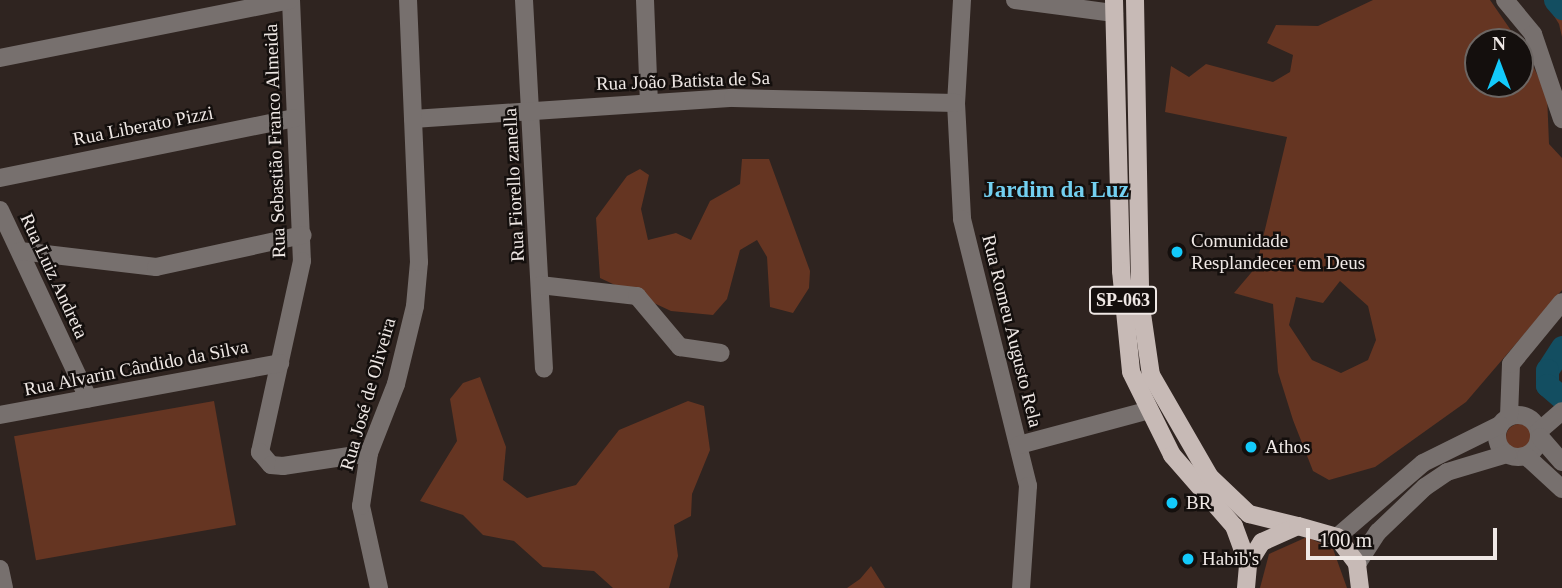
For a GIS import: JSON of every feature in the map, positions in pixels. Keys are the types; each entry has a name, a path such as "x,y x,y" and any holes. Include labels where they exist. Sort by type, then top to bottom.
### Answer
{"main road":[{"name":"SP-063","path":"1135,0 1140,300 1151,375 1210,477 1250,514 1337,537"},
{"name":"SP-063","path":"1114,7 1126,333 1131,372 1146,411 1172,455 1234,526 1248,564 1245,588"},
{"path":"1248,564 1273,534 1298,526"},
{"path":"1337,537 1357,564 1360,588"}],"street":[{"path":"0,58 290,0"},
{"name":"Rua Sebastião Franco Almeida","path":"290,0 294,118 303,235 263,459 283,466 369,453"},
{"name":"Rua José de Oliveira","path":"379,588 362,533 369,453 396,384 415,306 420,225 412,119 408,0"},
{"name":"Rua Fiorello zanella","path":"524,0 544,368"},
{"path":"645,0 649,103"},
{"name":"Rua Romeu Augusto Rela","path":"962,0 956,103 962,219 1019,445 1029,520 1021,588"},
{"path":"1015,0 1114,7"},
{"path":"1505,0 1533,34 1562,119"},
{"name":"Rua João Batista de Sa","path":"412,119 531,109 733,98 956,103"},
{"name":"Rua Liberato Pizzi","path":"0,178 294,118"},
{"name":"Rua Luiz Andreta","path":"0,210 88,398"},
{"path":"20,251 156,267 303,235"},
{"path":"540,285 637,296 680,347 721,353"},
{"path":"1507,454 1499,444 1511,364 1562,302"},
{"name":"Rua Alvarin Cândido da Silva","path":"0,415 280,363"},
{"path":"1019,445 1146,411"},
{"path":"1525,456 1540,434 1561,413"},
{"path":"1337,537 1423,463 1504,421 1528,416 1562,462"},
{"path":"1357,564 1425,486 1447,472 1507,454 1525,456 1562,489"},
{"path":"0,569 5,588"}],"shaded area":[{"path":"1373,0 1490,0 1509,28 1464,28 1464,98 1534,98 1534,68 1547,94 1549,144 1562,158 1562,290 1466,402 1375,467 1329,480 1313,471 1293,420 1278,372 1273,304 1234,293 1256,267 1287,137 1165,112 1171,66 1189,77 1206,64 1273,82 1290,72 1293,55 1267,43 1276,25 1318,26","holes":["1340,281 1368,306 1376,340 1368,360 1341,373 1312,360 1289,325 1296,297 1323,303"]},
{"path":"1544,0 1562,0 1562,37 1559,24"},
{"path":"742,159 769,159 810,271 809,288 793,313 770,307 767,257 757,240 740,250 727,299 713,315 671,311 600,278 596,218 627,176 640,169 649,175 641,209 648,240 676,233 691,240 710,201 740,184"},
{"path":"480,377 506,447 503,480 527,498 576,485 619,430 688,401 704,406 710,450 692,494 691,516 674,525 678,556 669,588 613,588 594,571 543,567 514,541 483,535 463,515 420,501 457,441 450,399 463,383"},
{"path":"214,401 236,525 36,560 14,436"},
{"path":"1519,424 1528,428 1532,437 1528,446 1519,450 1510,446 1506,437 1510,428"},
{"path":"1307,537 1333,549 1347,588 1260,588 1269,554"},
{"path":"871,566 885,588 847,588 860,579"}],"waterway":[{"path":"1555,0 1562,8"},
{"path":"1562,347 1547,370 1547,385 1562,398"}],"place":[{"name":"Comunidade Resplandecer em Deus","path":"1177,252"},
{"name":"Athos","path":"1251,447"},
{"name":"BR","path":"1172,503"},
{"name":"Habib's","path":"1188,559"}],"district":[{"name":"Jardim da Luz","path":"1056,190"}]}
